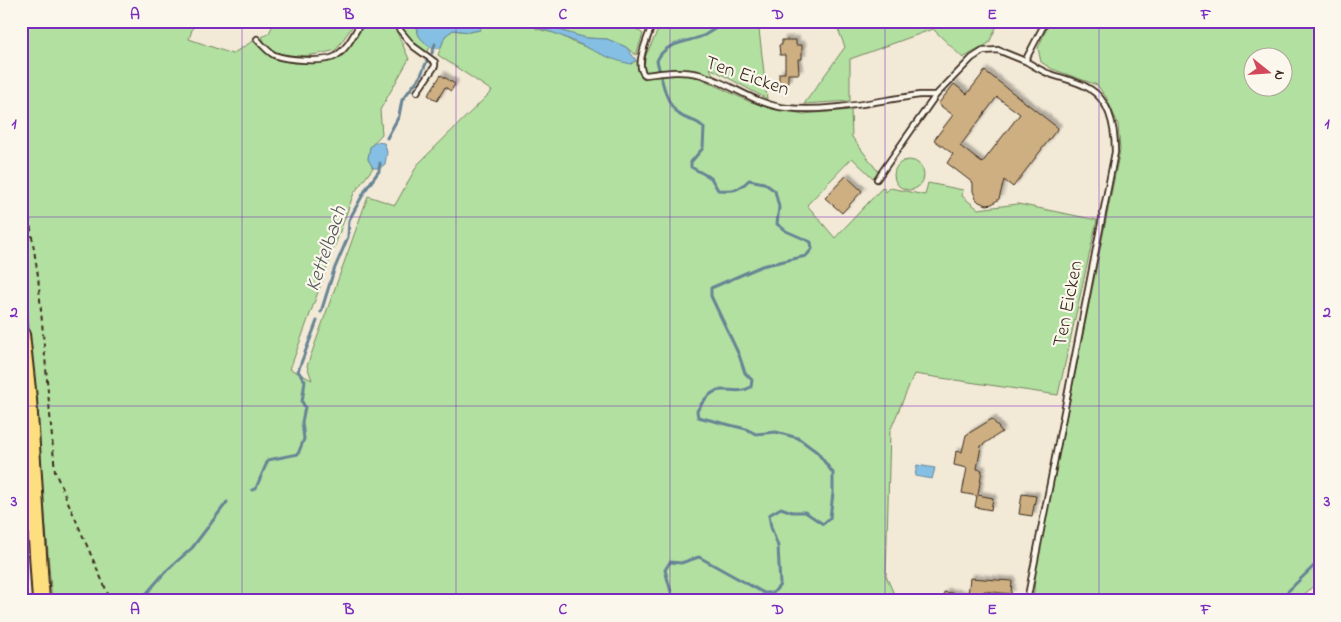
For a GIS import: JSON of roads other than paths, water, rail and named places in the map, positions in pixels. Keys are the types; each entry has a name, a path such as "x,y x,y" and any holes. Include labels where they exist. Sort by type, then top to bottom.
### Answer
{"highway":[{"path":"21,334 28,399 41,601"}],"lane":[{"path":"257,39 276,56 328,60 344,50 362,21"},
{"path":"395,21 407,40 434,62 434,66 417,92"},
{"name":"Ten Eicken","path":"635,21 651,28 640,68 645,75 677,71 699,74 761,102 789,109 831,107 920,95 936,95"},
{"path":"1025,61 1046,21"},
{"name":"Ten Eicken","path":"877,179 936,95 972,58 983,51 998,50 1025,61 1049,74 1084,85 1097,94 1109,113 1115,140 1113,166 1071,369 1028,601"}],"water":[{"path":"418,21 483,21 480,30 469,32 453,30 445,36 441,47 434,49 420,38 417,26"},
{"path":"527,21 542,21 562,31 586,38 607,39 626,47 636,60 631,64 612,59"},
{"path":"376,142 384,143 387,152 385,164 380,168 373,168 368,159 370,147"},
{"path":"917,465 935,468 932,479 915,476"}],"waterway":[{"path":"676,601 673,599 665,570 670,562 681,563 699,557 764,593 773,593 780,585 778,546 769,515 781,508 792,512 805,512 823,524 830,518 833,493 833,473 817,452 798,438 776,432 756,434 746,429 698,417 697,411 710,394 720,390 737,391 746,389 751,387 752,380 745,373 739,355 711,296 711,288 762,266 806,256 812,249 811,242 786,231 777,224 779,207 775,191 764,183 749,180 735,190 718,190 711,178 691,167 691,162 703,148 704,128 698,123 683,117 675,110 667,98 657,61 661,54 671,46 705,35 725,21"},
{"name":"Kettelbach","path":"432,53 435,44"},
{"name":"Kettelbach","path":"387,138 399,116 402,100 420,77 428,59"},
{"name":"Kettelbach","path":"321,312 334,270 348,237 349,220 366,189 379,171 380,163"},
{"name":"Kettelbach","path":"252,490 256,488 268,460 298,454 304,439 302,422 305,407 302,402 305,381 298,371 317,321"},
{"name":"Kettelbach","path":"140,601 166,571 192,548 227,502"},
{"path":"1278,601 1320,560"}]}
